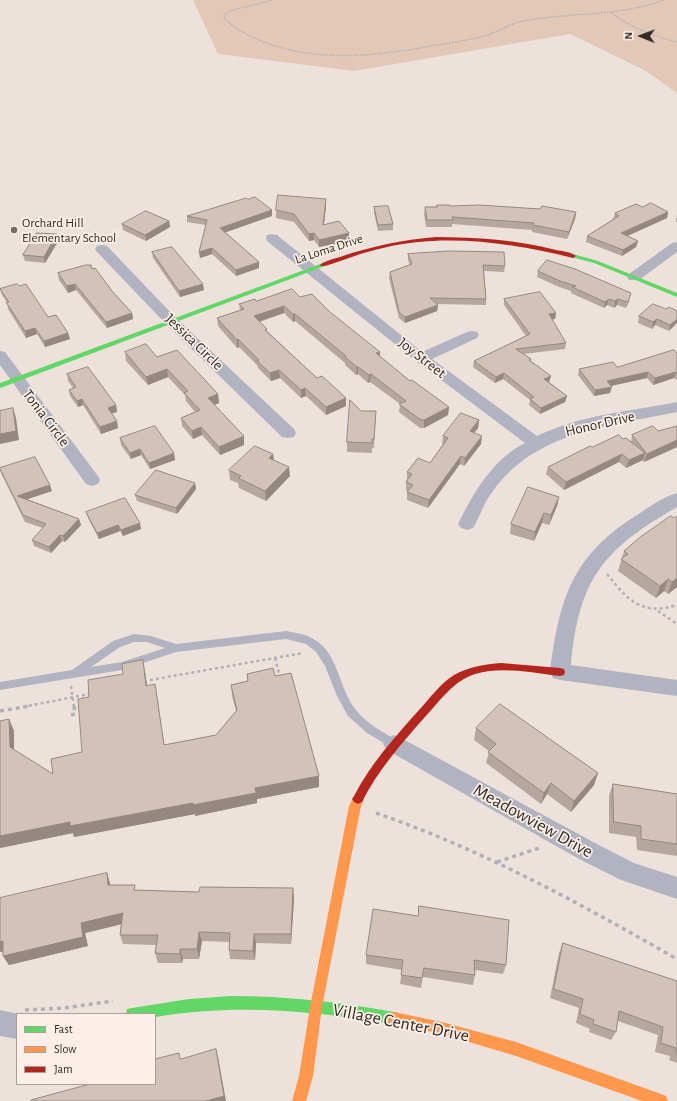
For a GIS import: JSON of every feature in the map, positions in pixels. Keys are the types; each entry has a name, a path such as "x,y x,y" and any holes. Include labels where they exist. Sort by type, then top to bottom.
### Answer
{"street":[{"name":"Joy Street","path":"272,238 421,358 537,444"},
{"name":"La Loma Drive","path":"0,386 310,268 389,244 425,239 503,241 544,248 596,262 677,295"},
{"path":"634,277 677,246"},
{"name":"Jessica Circle","path":"102,249 171,321 288,433"},
{"path":"421,358 472,335"},
{"name":"Tonia Circle","path":"0,355 92,480"},
{"name":"Honor Drive","path":"467,524 487,487 495,477 517,456 537,444 573,427 618,417 655,412 677,407"},
{"path":"560,672 567,620 581,581 595,560 610,543 642,519 677,499"},
{"path":"299,1101 306,1076 316,1006 354,806 360,792 372,773 394,744 441,691 454,680 472,671 495,668 560,672 677,688"},
{"name":"Meadowview Drive","path":"394,744 587,851 629,872 677,888"},
{"name":"Village Center Drive","path":"140,1013 215,1003 316,1006 367,1012 443,1028 516,1049 661,1101"}],"lane":[{"path":"0,686 122,666 176,648 286,635 312,642 321,651 351,712 366,727 394,744"},
{"path":"73,673 97,659 116,644 129,639 142,638 153,640 176,648"}],"path":[{"path":"272,0 230,11 224,15 224,18 245,33 266,43 302,52 330,55 360,55 410,50 487,36 504,27 522,22 638,9 664,0"},
{"path":"610,13 641,33 677,42"},
{"path":"595,560 631,600 647,608 658,610 677,605"},
{"path":"658,610 677,624"},
{"path":"150,680 305,653"},
{"path":"274,658 280,679"},
{"path":"67,684 73,689 75,714 71,715"},
{"path":"0,711 89,694 88,692 98,690"},
{"path":"354,806 410,824 497,862 566,897 677,959"},
{"path":"497,862 544,846"},
{"path":"27,1013 35,1010 64,1008 117,1000"}],"shaded area":[{"path":"193,0 677,0 677,93 646,71 570,34 354,71 218,54"}],"building":[{"path":"278,195 326,199 323,225 339,221 349,233 319,240 314,233 309,234 294,214 276,210"},
{"path":"255,197 272,210 220,228 259,262 236,270 212,248 199,252 207,220 187,216 246,198 248,199"},
{"path":"651,203 668,212 621,233 638,241 623,250 587,236 619,216 615,213 636,204 642,207"},
{"path":"437,205 479,205 540,209 542,206 576,212 569,232 533,225 534,223 452,217 453,220 427,220 425,207 437,207"},
{"path":"388,206 393,224 378,225 374,207"},
{"path":"146,211 169,221 145,235 122,224"},
{"path":"37,233 57,234 44,257 23,255"},
{"path":"172,247 203,284 179,291 152,252"},
{"path":"449,251 504,252 505,266 483,265 486,299 430,298 438,305 405,317 399,312 390,272 412,264 408,254"},
{"path":"547,260 575,269 631,293 628,302 618,299 615,301 609,299 605,302 572,287 576,286 560,281 538,271"},
{"path":"91,265 92,269 95,268 112,291 132,313 106,322 75,284 67,286 58,273"},
{"path":"17,284 19,286 26,284 48,317 56,315 68,333 44,341 35,328 25,331 6,302 9,302 0,289"},
{"path":"292,289 300,297 312,294 330,312 380,352 376,353 410,381 412,380 449,407 424,420 421,420 399,404 406,401 371,374 369,375 357,367 345,357 346,356 284,306 254,316 267,329 265,330 317,378 322,376 346,398 326,407 305,388 301,390 279,370 270,373 217,318 244,309 239,304 255,299 256,301"},
{"path":"540,292 556,313 549,314 566,343 516,349 531,359 529,360 551,376 544,379 567,396 541,408 530,399 534,397 504,373 496,377 474,361 530,334 504,299"},
{"path":"653,304 666,309 669,307 677,311 677,319 670,325 657,319 653,322 639,316"},
{"path":"146,344 157,357 177,350 218,394 208,398 244,436 219,447 201,427 192,431 181,418 200,410 184,393 188,391 167,369 146,377 125,352"},
{"path":"674,350 677,353 677,373 655,378 648,372 607,381 612,387 595,390 579,369 613,362 617,367"},
{"path":"88,367 116,405 108,408 117,421 100,427 82,399 77,401 69,390 76,387 67,374"},
{"path":"350,400 361,411 376,411 374,439 372,439 372,443 347,442"},
{"path":"13,408 16,431 0,434 0,411"},
{"path":"461,413 479,420 470,431 482,436 465,458 461,456 429,500 407,492 413,485 406,482 412,474 407,472 418,458 430,463 448,438 443,436"},
{"path":"155,426 174,453 149,463 140,449 130,453 120,438"},
{"path":"653,426 658,431 677,426 677,440 647,454 632,435"},
{"path":"619,435 623,439 626,438 645,453 629,460 622,454 566,482 548,467 590,446 592,447"},
{"path":"255,446 273,454 269,458 289,467 265,491 238,478 241,476 229,470"},
{"path":"35,457 50,485 17,496 79,519 63,536 60,535 49,547 32,540 46,524 23,515 0,469"},
{"path":"156,470 195,483 176,508 135,495"},
{"path":"528,487 559,497 551,515 544,513 535,532 511,524"},
{"path":"125,498 140,523 121,530 118,525 97,533 86,512"},
{"path":"671,516 674,518 677,516 677,578 672,582 668,579 660,586 621,559 628,554 624,551 639,538"},
{"path":"143,660 146,686 155,684 164,745 216,735 237,710 231,685 248,681 247,674 273,668 275,676 291,673 319,776 255,788 256,793 193,805 193,803 70,826 70,822 0,836 0,721 9,719 10,747 53,774 51,759 82,752 78,699 89,697 88,680 123,674 122,664"},
{"path":"500,704 598,773 574,801 551,783 544,793 488,752 496,744 476,728"},
{"path":"613,784 677,794 677,844 641,839 641,826 614,822"},
{"path":"107,873 108,885 135,885 134,890 199,892 200,887 293,888 291,934 254,934 253,951 229,950 230,933 199,932 197,949 180,949 180,954 155,953 158,935 120,935 123,913 81,923 83,937 3,956 3,941 0,942 0,898"},
{"path":"419,906 509,920 506,965 474,960 475,975 424,968 422,978 401,975 403,960 366,955 373,909 418,916"},
{"path":"563,943 677,981 677,1052 675,1052 676,1048 661,1043 663,1027 619,1011 616,1032 593,1024 594,1020 580,1014 583,999 554,989"},
{"path":"216,1049 224,1096 206,1101 31,1101 86,1085 156,1085 156,1059 179,1053 180,1059"}],"traffic: fast":[{"path":"573,256 596,262 677,295"},
{"path":"0,386 323,265"},
{"path":"138,1013 198,1004 231,1002 301,1005 394,1018"}],"traffic: slow":[{"path":"299,1101 306,1076 316,1007 355,806 358,799"},
{"path":"394,1018 442,1028 516,1049 661,1101"}],"traffic: jam":[{"path":"323,265 382,246 436,239 505,242 551,250 573,256"},
{"path":"358,799 377,766 393,746 441,693 456,679 471,672 491,667 511,667 560,672"}],"place":[{"name":"Orchard Hill Elementary School","path":"14,230"}]}
